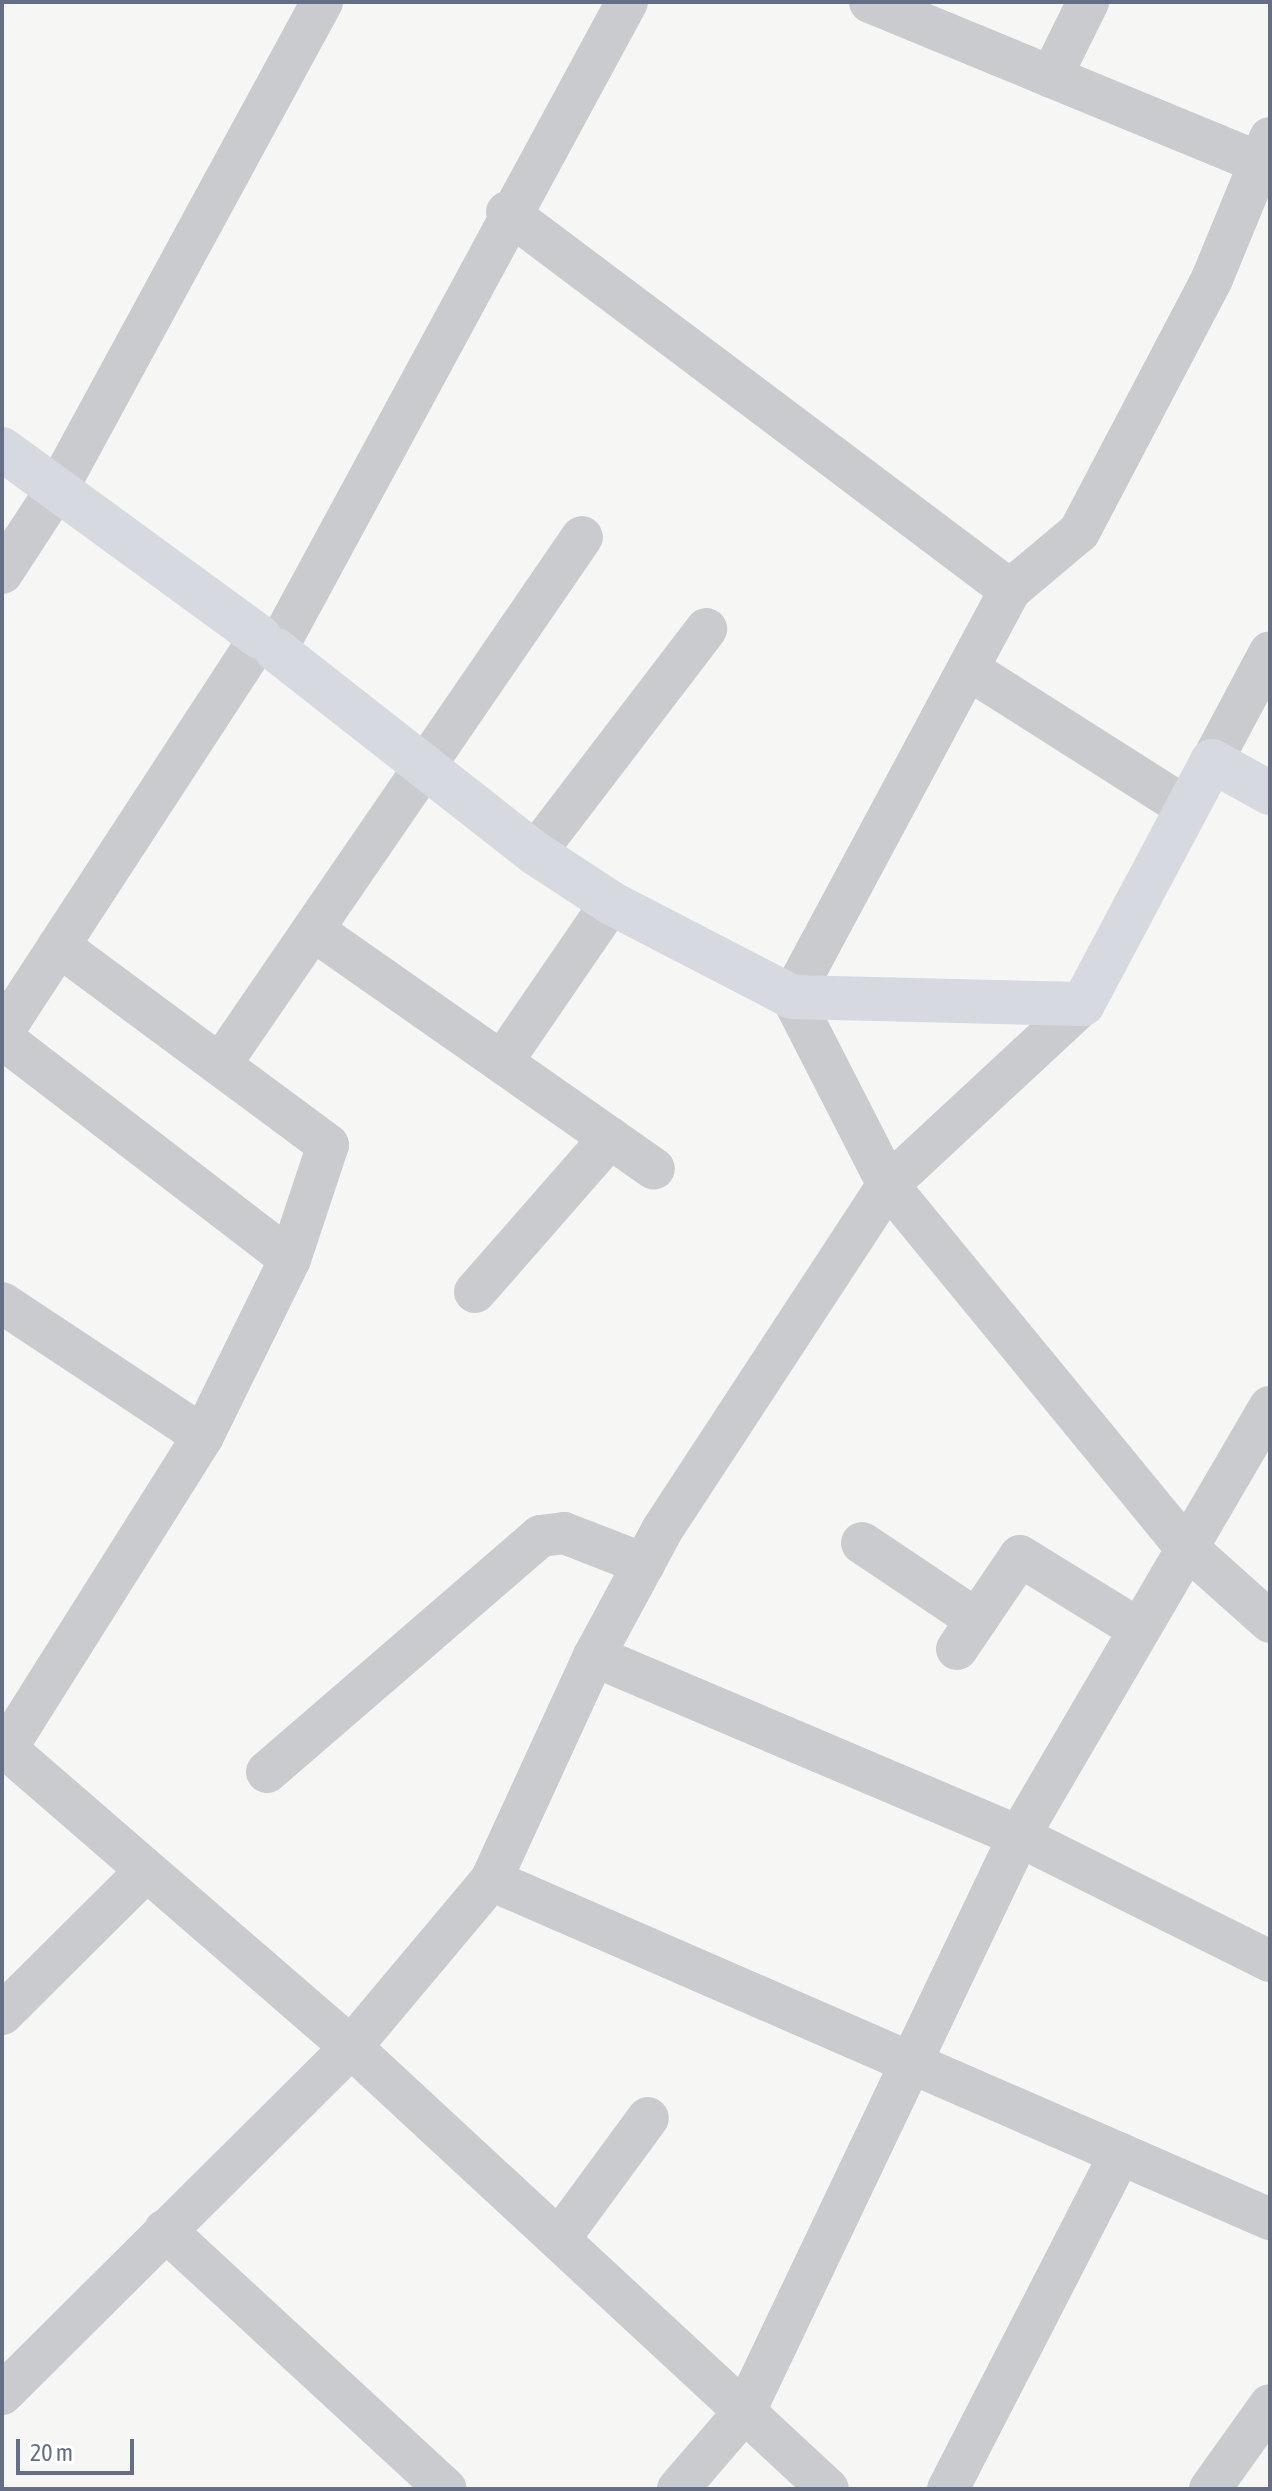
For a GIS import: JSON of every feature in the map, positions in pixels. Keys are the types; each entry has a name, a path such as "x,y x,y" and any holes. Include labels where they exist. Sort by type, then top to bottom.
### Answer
{"street":[{"path":"2,573 60,484 322,2"},
{"path":"290,1259 2,1036 59,946 268,643 627,2"},
{"path":"792,997 1010,590 1079,532 1212,279 1266,156 1051,77 870,2"},
{"path":"1051,77 1088,2"},
{"path":"507,212 1010,590"},
{"path":"2,449 60,484 427,763 535,853 611,903 792,997 1083,1004"},
{"path":"220,1065 582,537"},
{"path":"535,853 706,629"},
{"path":"8,2380 351,2047 491,1880 594,1656 644,1564 888,1185 1083,1004 1270,652"},
{"path":"968,669 1187,808"},
{"path":"1212,761 1270,793"},
{"path":"502,1062 611,903"},
{"path":"313,930 654,1169"},
{"path":"59,946 328,1145 290,1259 203,1436 4,1747 351,2047 828,2489"},
{"path":"792,997 888,1185 1184,1545 1270,1622"},
{"path":"475,1292 610,1138"},
{"path":"2,1303 203,1436"},
{"path":"678,2489 745,2411 1019,1836 1135,1627 1270,1407"},
{"path":"267,1772 540,1536 564,1533 644,1564"},
{"path":"862,1543 967,1635 1020,1556 1135,1627"},
{"path":"594,1656 1019,1836 1270,1961"},
{"path":"2,2014 145,1872"},
{"path":"491,1880 1270,2219"},
{"path":"559,2239 648,2118"},
{"path":"948,2489 1120,2154"},
{"path":"165,2230 446,2489"},
{"path":"1210,2489 1270,2405"}]}
